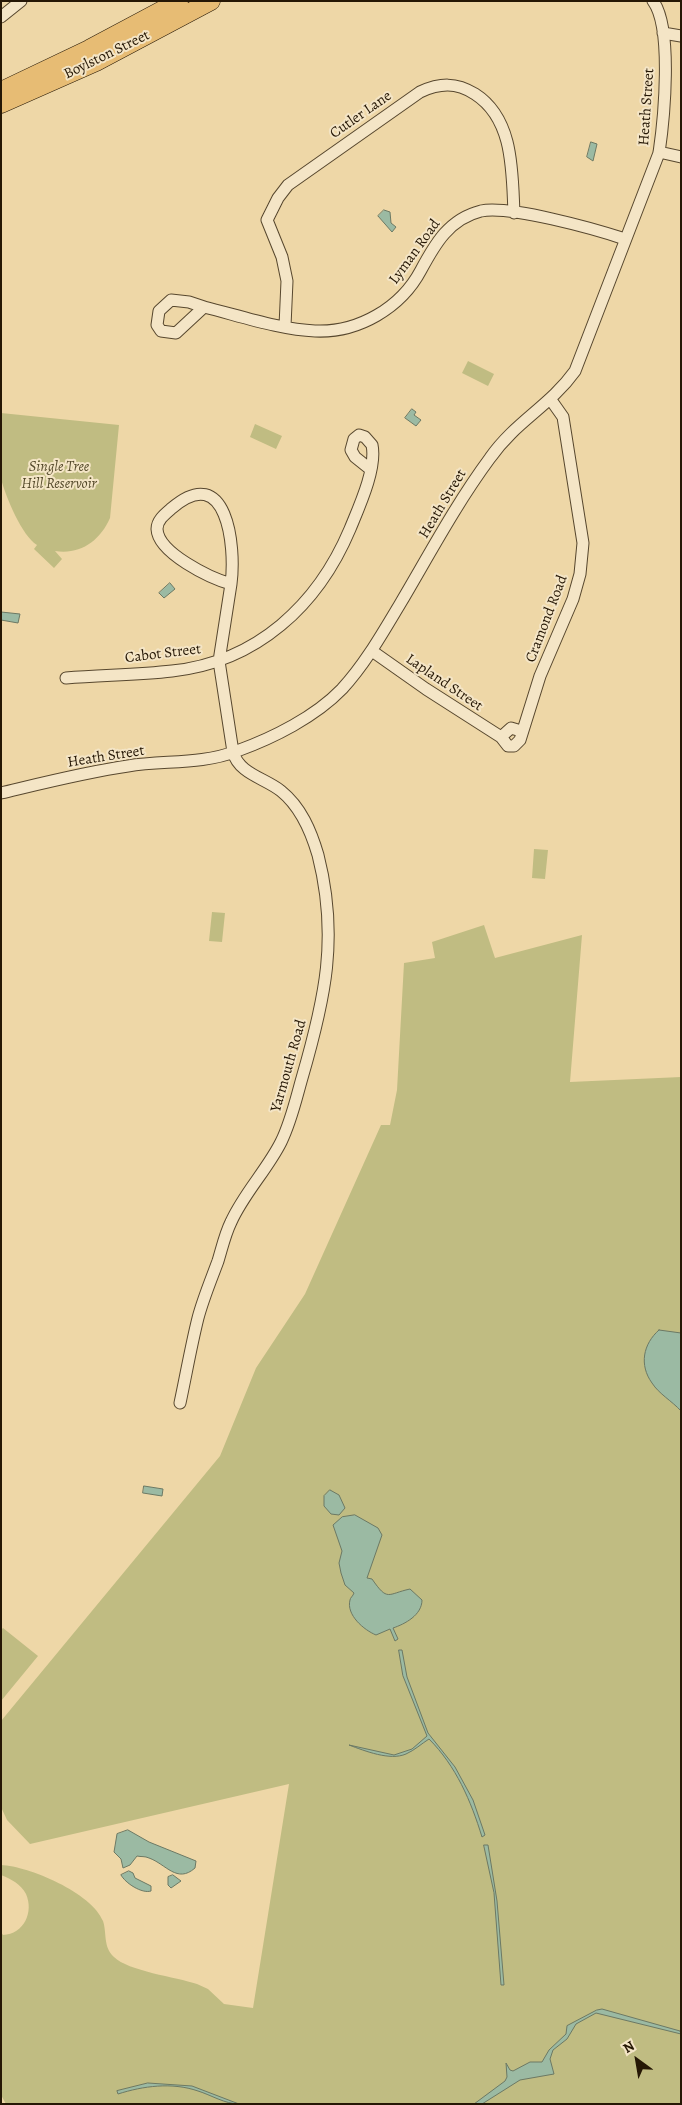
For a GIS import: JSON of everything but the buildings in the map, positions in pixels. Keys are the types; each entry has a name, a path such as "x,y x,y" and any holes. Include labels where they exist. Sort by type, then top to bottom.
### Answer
{"highway":[{"name":"Boylston Street","path":"1,91 180,4 210,1"},
{"name":"Boylston Street","path":"1,104 101,59 180,4"}],"street":[{"path":"1,17 21,1"},
{"name":"Heath Street","path":"1,793 129,765 176,764 212,758 232,752 291,726 318,708 341,689 372,651 467,490 491,456 513,429 562,389 574,372 592,332 625,238 659,152 662,133 663,33 660,14 653,1"},
{"path":"663,33 681,36"},
{"name":"Cutler Lane","path":"285,326 288,281 282,257 268,220 278,198 288,186 420,92 439,85 456,85 478,96 493,110 502,126 508,146 514,213"},
{"path":"659,152 681,157"},
{"name":"Lyman Road","path":"204,307 314,331 361,323 386,310 405,293 436,244 454,224 482,211 514,213 625,238"},
{"name":"Cramond Road","path":"521,731 540,676 573,599 582,558 583,542 563,418 550,400"},
{"name":"Cabot Street","path":"66,678 173,671 219,661 272,633 292,617 311,596 330,570 357,512 370,468"},
{"path":"231,584 217,579 173,553 160,540 157,531 158,521 175,505 190,495 204,493 212,497 224,514 232,544 231,584 219,661 232,752"},
{"name":"Lapland Street","path":"372,651 426,690 501,737 508,746 514,746 520,740 521,731"},
{"name":"Yarmouth Road","path":"180,1403 199,1317 230,1224 240,1203 281,1142 317,1028 327,978 329,946 324,883 307,823 300,811 282,791 265,779 246,771 235,760 232,752"}],"green space":[{"path":"468,361 494,374 488,386 462,373"},
{"name":"Single Tree Hill Reservoir","path":"1,413 119,425 110,518 101,533 88,545 73,551 55,551 62,559 54,568 34,549 37,545 20,525 3,487 1,479"},
{"path":"255,424 282,436 276,449 250,437"},
{"path":"534,849 548,850 545,879 532,878"},
{"path":"212,912 225,913 222,942 209,941"},
{"path":"484,925 495,958 582,935 570,1082 681,1077 681,2104 6,2104 1,2095 1,1932 3,1935 17,1931 25,1921 29,1908 26,1894 21,1887 1,1875 1,1865 27,1870 43,1876 73,1891 86,1901 97,1911 103,1921 108,1949 121,1962 141,1970 197,1984 208,1989 224,2004 253,2008 289,1784 30,1844 7,1820 1,1807 1,1721 220,1456 256,1368 305,1294 381,1125 390,1125 397,1090 404,963 435,958 432,942"},
{"path":"3,1628 38,1656 1,1701 1,1630"}],"shaded area":[{"path":"591,142 597,144 593,161 587,157"},
{"path":"384,210 390,212 391,223 396,227 392,232 378,216"},
{"path":"412,409 416,412 414,415 421,420 416,426 405,418"},
{"path":"170,583 175,589 164,598 159,593"},
{"path":"1,612 20,614 18,623 1,620"},
{"path":"659,1330 681,1333 681,1411 655,1387 645,1369 646,1348"},
{"path":"144,1486 163,1489 162,1496 143,1493"},
{"path":"330,1490 339,1495 345,1508 339,1515 331,1514 324,1506 324,1496"},
{"path":"355,1515 378,1528 382,1535 367,1578 372,1579 385,1594 388,1595 410,1589 422,1600 419,1610 412,1618 393,1628 398,1639 395,1641 390,1629 376,1635 366,1630 353,1616 349,1606 350,1599 354,1593 345,1585 341,1573 339,1563 342,1551 333,1525 342,1517"},
{"path":"399,1650 402,1650 407,1677 428,1733 455,1767 473,1800 485,1835 482,1837 473,1810 455,1772 439,1749 429,1739 406,1754 400,1756 385,1756 349,1745 394,1755 412,1749 427,1736 403,1676"},
{"path":"128,1830 149,1842 196,1861 195,1868 183,1874 177,1873 149,1858 137,1856 130,1865 123,1868 121,1859 114,1852 117,1834"},
{"path":"484,1845 488,1845 497,1901 504,1985 501,1985 494,1893"},
{"path":"129,1871 133,1873 135,1878 151,1886 151,1891 143,1891 126,1881 121,1875"},
{"path":"173,1875 181,1881 171,1888 168,1885 168,1877"},
{"path":"602,2009 680,2031 681,2034 596,2013 576,2024 567,2039 553,2050 550,2059 554,2074 520,2080 482,2104 474,2104 505,2081 507,2077 506,2063 510,2070 513,2071 530,2062 542,2062 549,2050 566,2034 567,2026"},
{"path":"148,2083 192,2086 239,2104 229,2103 188,2088 158,2086 118,2094 117,2091"}]}
